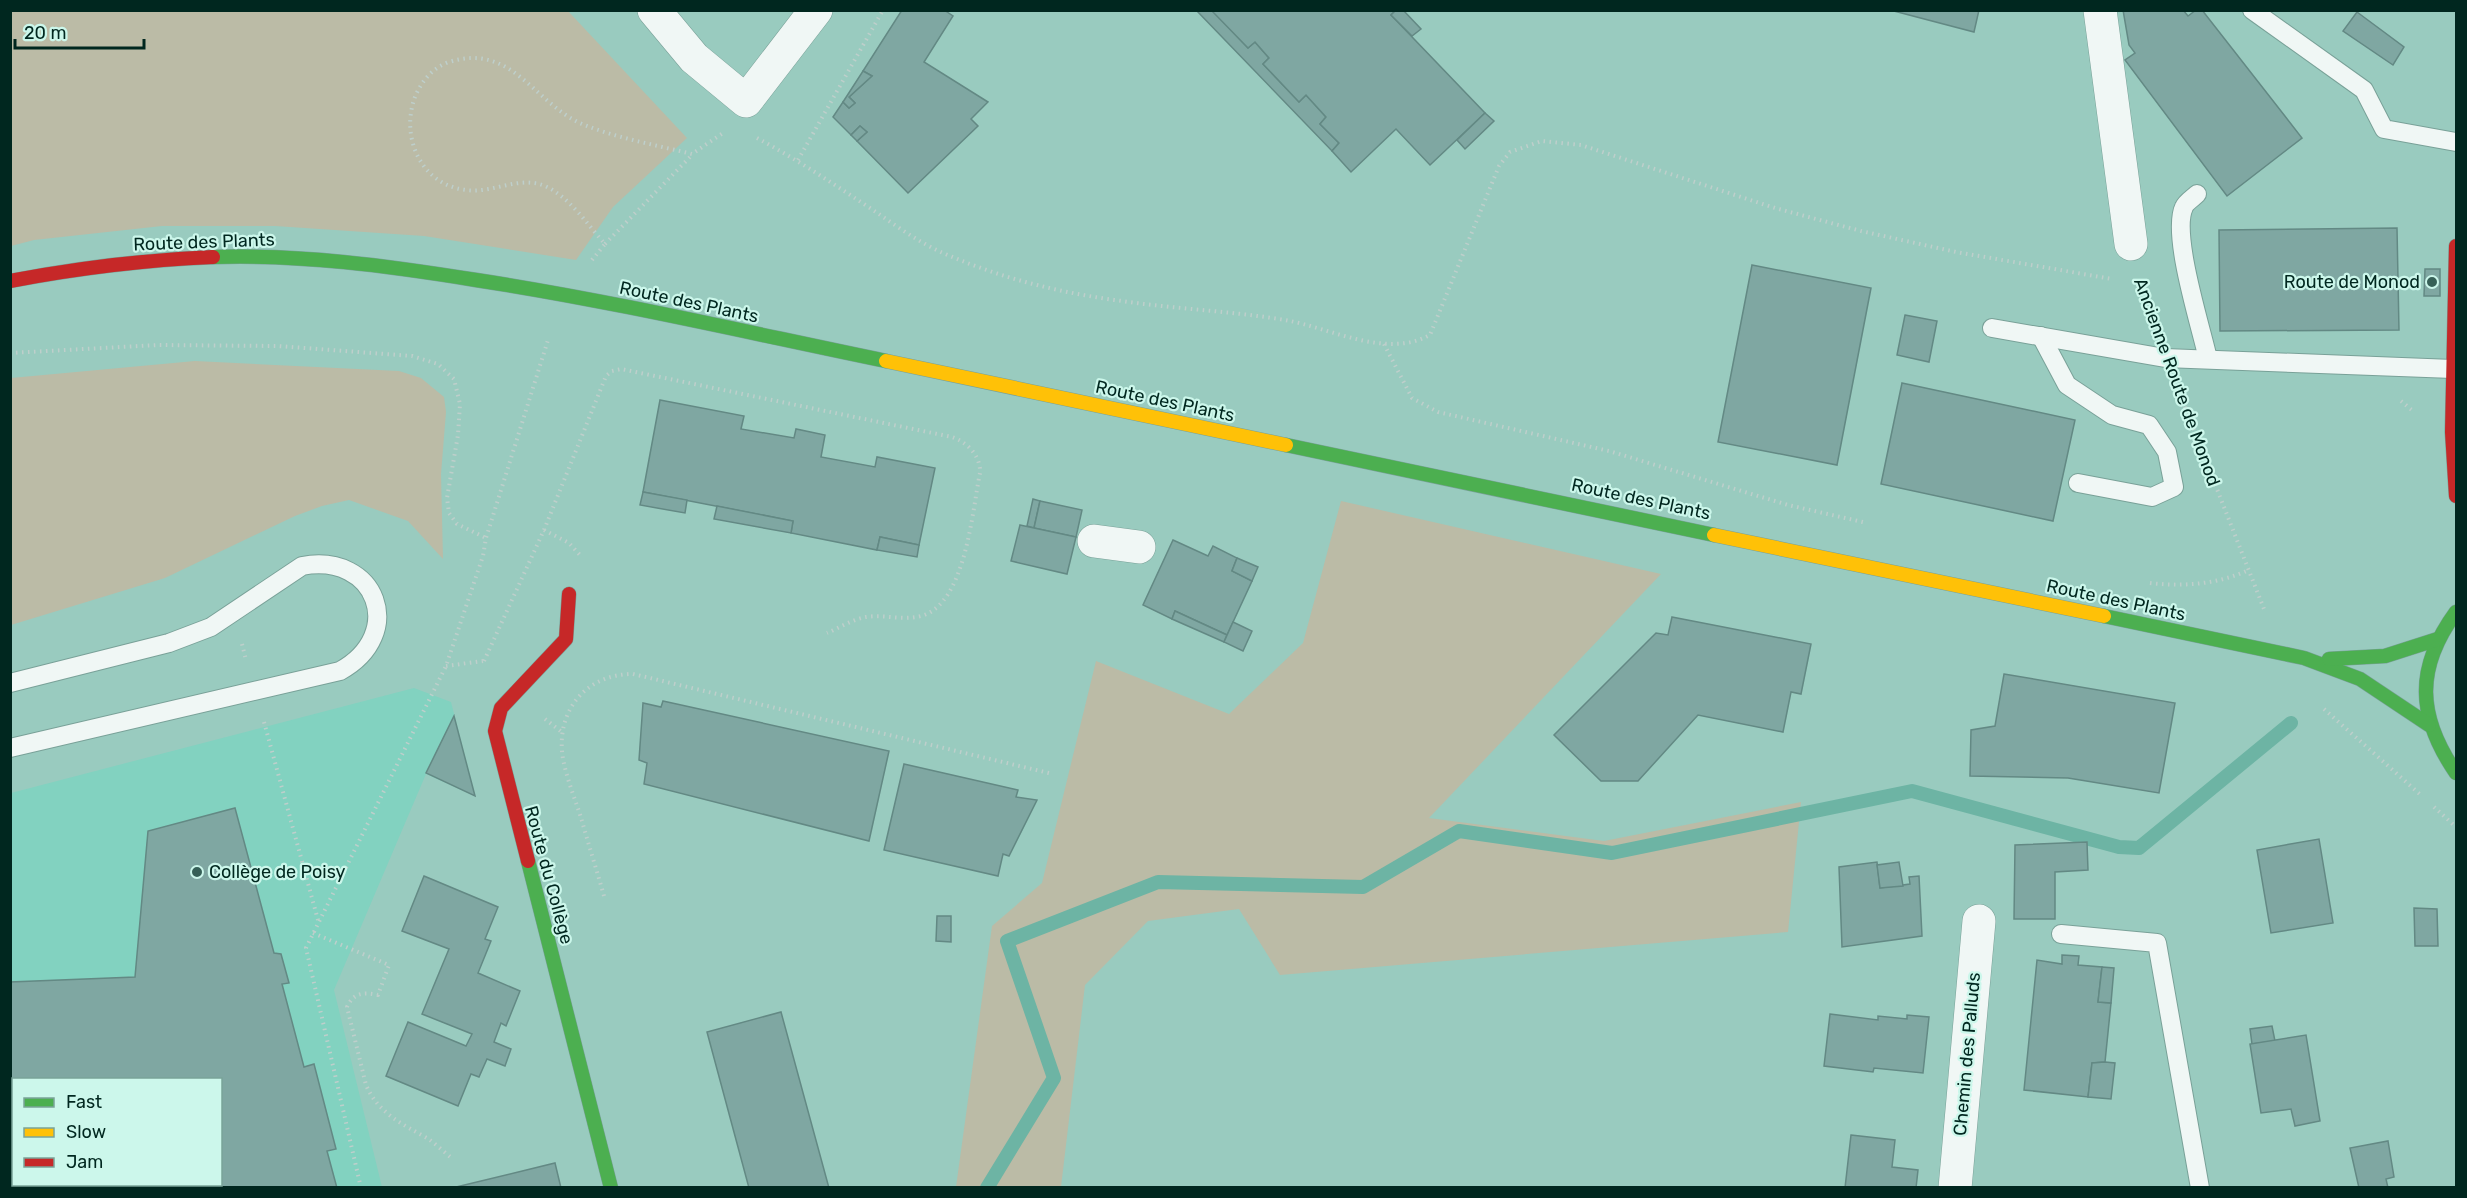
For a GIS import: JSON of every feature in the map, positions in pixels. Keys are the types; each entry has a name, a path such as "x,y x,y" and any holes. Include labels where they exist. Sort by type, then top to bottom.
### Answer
{"main road":[{"path":"2457,246 2456,334 2453,369 2453,465 2457,496"},
{"name":"Route des Plants","path":"10,281 95,265 226,257 352,262 463,276 583,298 2304,658"},
{"name":"Route du Collège","path":"569,594 566,639 501,708 495,731 611,1188"},
{"path":"2457,612 2438,639 2428,666 2425,696 2429,725 2441,754 2457,773"},
{"path":"2304,658 2369,660 2400,654 2438,639"},
{"path":"2304,658 2360,679 2429,725"}],"street":[{"path":"654,10 739,113 816,10"},
{"path":"2100,10 2131,244"},
{"path":"1094,541 1138,547"},
{"name":"Chemin des Palluds","path":"1955,1188 1979,921"}],"lane":[{"path":"2252,10 2364,90 2385,129 2457,142"},
{"path":"2197,194 2184,206 2180,224 2182,246 2208,358"},
{"path":"1992,328 2165,358 2453,369"},
{"path":"2041,336 2067,385 2112,415 2149,425 2167,452 2174,487 2152,497 2078,483"},
{"path":"10,683 169,643 211,627 302,566 320,563 338,565 354,573 367,586 375,602 377,619 375,635 367,650 355,662 340,671 10,748"},
{"path":"2061,934 2157,943 2200,1188"}],"path":[{"path":"798,160 883,10"},
{"path":"605,244 562,196 548,187 538,183 519,183 465,190 439,179 425,168 416,156 409,129 412,106 426,78 446,63 460,59 476,58 494,61 518,74 556,107 582,124 692,154"},
{"path":"588,265 605,244 692,154 739,113 798,160 909,234 940,252 979,268 1028,284 1080,294 1286,320 1384,344 1417,342 1430,335 1499,165 1510,152 1542,141 1581,146 1775,208 1861,231 1956,252 2116,280"},
{"name":"Ancienne Route de Monod","path":"2131,244 2139,284 2194,432"},
{"path":"2127,282 2139,284"},
{"path":"361,1188 306,948 446,666 483,556 486,538 548,340"},
{"path":"1384,344 1412,398 1438,412 1609,451 1788,505 1878,526"},
{"path":"10,353 158,345 278,346 412,356 438,364 454,379 460,404 458,435 447,498 449,513 457,524 486,538"},
{"path":"484,661 544,530 606,376 617,369 952,437 964,443 978,460 980,472 954,585 939,604 923,616 905,619 865,617 827,633"},
{"name":"Ancienne Route de Monod","path":"2198,443 2265,613"},
{"path":"544,530 569,543 582,557"},
{"path":"2145,582 2213,582 2249,570"},
{"path":"233,611 319,920"},
{"path":"604,896 565,767 563,748 564,725 572,704 584,689 608,677 633,674 1053,774"},
{"path":"2315,705 2457,827"},
{"path":"313,933 389,965 378,995 363,992 356,995 347,1007 366,1085 371,1097 394,1120 427,1139 453,1159"}],"shaded area":[{"path":"10,11 568,11 687,138 613,207 576,260 424,236 275,226 162,226 34,240 11,246"},
{"path":"195,361 399,371 421,378 444,397 446,412 441,474 443,559 408,521 349,500 322,506 295,516 165,578 11,625 11,378"},
{"path":"1341,501 1661,574 1429,818 1604,841 1801,802 1788,932 1280,975 1239,909 1148,921 1085,985 1061,1187 956,1187 992,926 1042,883 1096,661 1229,714 1303,643"},
{"name":"Collège de Poisy","path":"414,688 451,702 475,796 426,774 334,990 382,1187 11,1188 11,793"}],"building":[{"path":"902,10 944,10 953,16 924,62 988,102 971,119 978,126 908,193 857,141 867,132 860,126 851,135 833,117 843,102 849,108 855,103 849,97 872,76 863,71"},
{"path":"1196,10 1212,10 1248,48 1255,42 1269,58 1263,64 1299,102 1306,95 1326,117 1320,124 1339,143 1332,151"},
{"path":"1396,10 1391,15 1485,113 1430,165 1396,129 1351,172 1332,151 1339,143 1320,124 1326,117 1306,95 1299,102 1263,64 1269,58 1255,42 1248,48 1212,11"},
{"path":"1396,10 1403,10 1421,29 1412,36 1391,15"},
{"path":"1890,10 1979,10 1974,32"},
{"path":"2123,10 2183,10 2188,16 2196,10 2202,10 2302,138 2227,196 2125,60 2135,53 2129,45"},
{"path":"2357,12 2404,47 2393,65 2343,31"},
{"path":"863,71 872,76 849,97 855,103 849,108 843,102"},
{"path":"1485,113 1494,121 1465,149 1457,140"},
{"path":"860,126 867,132 857,141 851,135"},
{"path":"2397,228 2399,330 2220,331 2219,230"},
{"path":"1752,265 1871,288 1837,465 1718,442"},
{"name":"Route de Monod","path":"2425,269 2440,269 2440,296 2424,296"},
{"path":"1905,315 1937,321 1929,362 1897,355"},
{"path":"1902,383 2075,420 2053,521 1881,484"},
{"path":"660,400 744,416 741,429 794,438 796,429 825,435 821,457 875,467 877,457 935,468 919,545 880,537 877,550 791,533 793,521 643,492"},
{"path":"643,492 687,500 685,513 640,505"},
{"path":"1033,499 1040,501 1034,528 1027,526"},
{"path":"1040,501 1082,510 1076,537 1034,528"},
{"path":"717,506 793,521 791,533 714,519"},
{"path":"1020,525 1076,537 1067,574 1011,561"},
{"path":"880,537 919,545 917,557 877,550"},
{"path":"1173,540 1208,556 1213,546 1237,558 1232,571 1252,581 1227,635 1175,611 1172,619 1143,605"},
{"path":"1237,558 1258,567 1252,581 1232,571"},
{"path":"1175,611 1227,635 1224,642 1172,619"},
{"path":"1672,617 1811,644 1801,694 1791,692 1783,732 1698,715 1638,781 1601,781 1554,735 1656,633 1668,635"},
{"path":"1233,622 1252,631 1243,651 1224,642"},
{"path":"2004,674 2175,703 2159,793 2068,778 1970,776 1971,730 1995,726"},
{"path":"663,701 889,751 869,841 644,784 647,763 639,760 643,703 661,707"},
{"path":"454,716 475,796 426,773"},
{"path":"904,764 1018,790 1016,797 1037,800 1009,856 1003,854 998,876 884,850"},
{"path":"235,808 274,953 281,954 289,983 282,984 304,1067 314,1064 336,1149 327,1151 337,1188 10,1188 10,1158 12,1158 12,1186 222,1186 222,1078 12,1078 12,1094 10,1094 10,982 135,977 148,831"},
{"path":"2319,839 2333,923 2271,933 2257,850"},
{"path":"2087,842 2088,870 2055,872 2055,919 2014,919 2015,845"},
{"path":"1877,862 1880,888 1910,884 1909,877 1919,876 1922,936 1842,947 1839,867"},
{"path":"1899,862 1903,886 1880,888 1877,865"},
{"path":"424,876 498,907 485,939 491,941 478,973 520,991 506,1026 501,1023 494,1042 511,1049 505,1066 487,1059 479,1077 471,1074 458,1106 386,1076 408,1022 466,1046 472,1034 422,1014 449,949 402,931"},
{"path":"2414,908 2437,909 2438,946 2415,946"},
{"path":"937,916 951,916 951,942 936,941"},
{"path":"2062,955 2079,956 2078,965 2102,967 2098,1002 2111,1003 2105,1062 2092,1063 2088,1097 2024,1090 2037,960 2062,964"},
{"path":"2102,967 2114,968 2111,1003 2098,1002"},
{"path":"781,1012 829,1188 749,1188 707,1032"},
{"path":"1830,1014 1878,1020 1878,1016 1907,1019 1907,1015 1929,1017 1923,1073 1874,1068 1873,1072 1824,1066"},
{"path":"2272,1026 2275,1041 2252,1044 2250,1029"},
{"path":"2306,1035 2320,1121 2295,1126 2291,1109 2261,1113 2250,1044"},
{"path":"2092,1063 2115,1063 2111,1099 2088,1097"},
{"path":"1851,1135 1895,1140 1892,1167 1918,1170 1916,1188 1845,1188"},
{"path":"2388,1141 2394,1177 2386,1179 2388,1188 2359,1188 2350,1148"},
{"path":"555,1163 561,1188 452,1188"}],"waterway":[{"path":"987,1188 1054,1078 1007,941 1158,882 1363,887 1459,831 1612,853 1912,791 2119,847 2139,848 2291,723"}],"traffic: fast":[{"path":"213,257 312,259 443,275 630,307 886,361"},
{"path":"1286,445 1714,535"},
{"path":"2456,612 2433,653 2426,692 2428,712 2434,732 2456,773"},
{"path":"2104,616 2304,658 2360,679 2429,725"},
{"path":"2329,659 2385,656 2438,639"},
{"path":"528,861 611,1188"}],"traffic: slow":[{"path":"886,361 1286,445"},
{"path":"1714,535 2104,616"}],"traffic: jam":[{"path":"2456,246 2452,432 2456,496"},
{"path":"10,281 111,265 213,257"},
{"path":"528,861 495,731 501,708 566,639 569,594"}],"place":[{"name":"Route de Monod","path":"2432,282"},
{"name":"Collège de Poisy","path":"197,872"}]}
